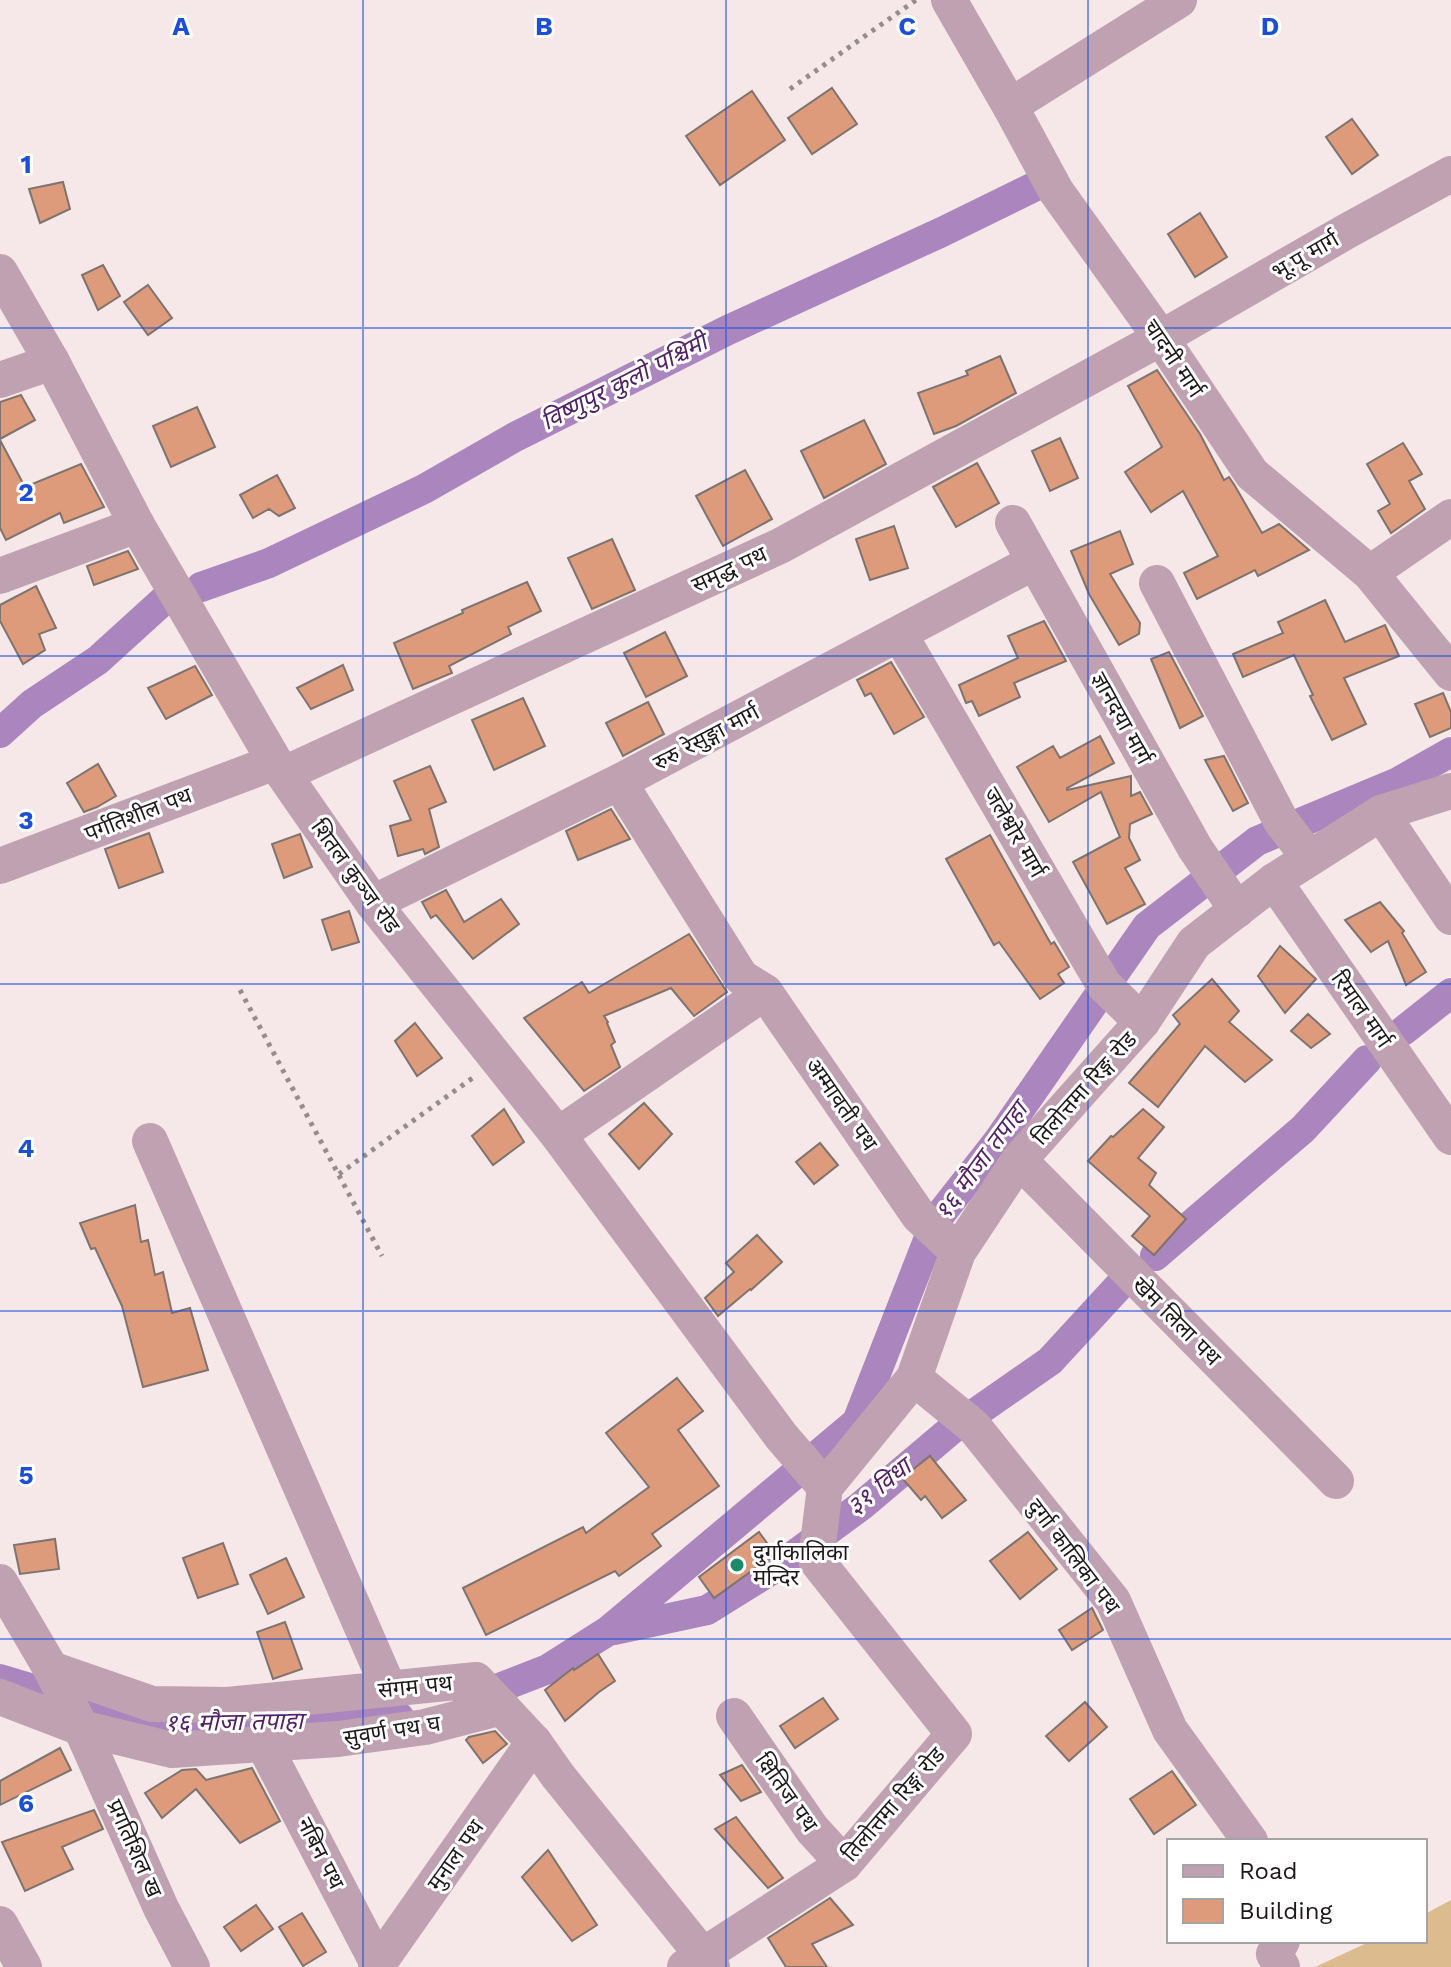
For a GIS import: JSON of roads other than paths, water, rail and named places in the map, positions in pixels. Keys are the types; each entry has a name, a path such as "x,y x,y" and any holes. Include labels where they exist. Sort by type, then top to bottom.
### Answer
{"street":[{"name":"चादनी मार्ग","path":"949,0 1056,191 1161,338 1252,474 1370,573 1451,673"},
{"path":"1010,106 1179,0"},
{"name":"भू.पू मार्ग","path":"1161,338 1451,174"},
{"name":"शितल कुञ्ज रोड","path":"0,272 52,362 137,525 280,768 373,903 558,1135 781,1436 825,1488"},
{"name":"समृद्ध पथ","path":"280,768 780,546 1161,338"},
{"path":"0,380 52,362"},
{"path":"1370,573 1451,517"},
{"name":"ज्ञानदया मार्ग","path":"1013,523 1195,848 1237,910"},
{"path":"0,576 137,525"},
{"name":"रुरु रेसुङ्गा मार्ग","path":"373,903 619,782 1034,562"},
{"path":"1157,583 1281,821 1309,858"},
{"name":"जलेश्वोर मार्ग","path":"900,635 1104,985 1141,1022"},
{"name":"पर्गतिशील पथ","path":"0,866 280,768"},
{"name":"अम्मावती पथ","path":"619,782 741,977 765,992 919,1216 958,1252"},
{"name":"तिलोत्तमा रिङ्ग रोड","path":"700,1963 844,1864 954,1734 816,1560 825,1488 915,1379 958,1252 1019,1160 1141,1022 1194,943 1274,881 1381,813 1451,791"},
{"path":"1381,813 1451,917"},
{"name":"रिमाल मार्ग","path":"1274,881 1451,1137"},
{"path":"558,1135 765,992"},
{"path":"150,1141 389,1689"},
{"name":"खेम लिला पथ","path":"1019,1160 1336,1481"},
{"name":"दुर्गा कालिका पथ","path":"915,1379 974,1427 1113,1601 1170,1730 1249,1839"},
{"name":"प्रगतिशिल ख","path":"0,1582 81,1728 161,1908 192,1967"},
{"name":"संगम पथ","path":"51,1669 152,1704 227,1705 476,1680 534,1742 700,1963"},
{"name":"सुवर्ण पथ घ","path":"0,1697 81,1728 172,1750 338,1739 425,1727 502,1707"},
{"name":"क्षितिज पथ","path":"734,1716 812,1829 844,1864"},
{"name":"मुनाल पथ","path":"377,1965 534,1742"},
{"name":"नबिन पथ","path":"263,1743 377,1965"},
{"path":"0,1924 24,1967"},
{"path":"1281,1943 1274,1954 1282,1967"}],"waterway":[{"name":"विष्णुपुर कुलो पश्चिमी","path":"201,587 269,563 424,489 515,437 728,330 1050,179"},
{"name":"विष्णुपुर कुलो पश्चिमी","path":"0,733 32,704 98,660 164,600"},
{"name":"१६ मौजा तपाहा","path":"468,1700 548,1669 608,1631 857,1422 936,1220 998,1141 1147,926 1257,841 1398,782 1451,752"},
{"name":"३१ विधा","path":"1403,1031 1451,993"},
{"name":"३१ विधा","path":"1155,1256 1303,1129 1367,1060"},
{"name":"३१ विधा","path":"614,1630 707,1610 786,1561 861,1506 951,1430 1050,1361 1119,1286"},
{"name":"१६ मौजा तपाहा","path":"0,1679 150,1724 399,1717"}],"place":[{"name":"दुर्गाकालिका मन्दिर","path":"737,1565"}]}
